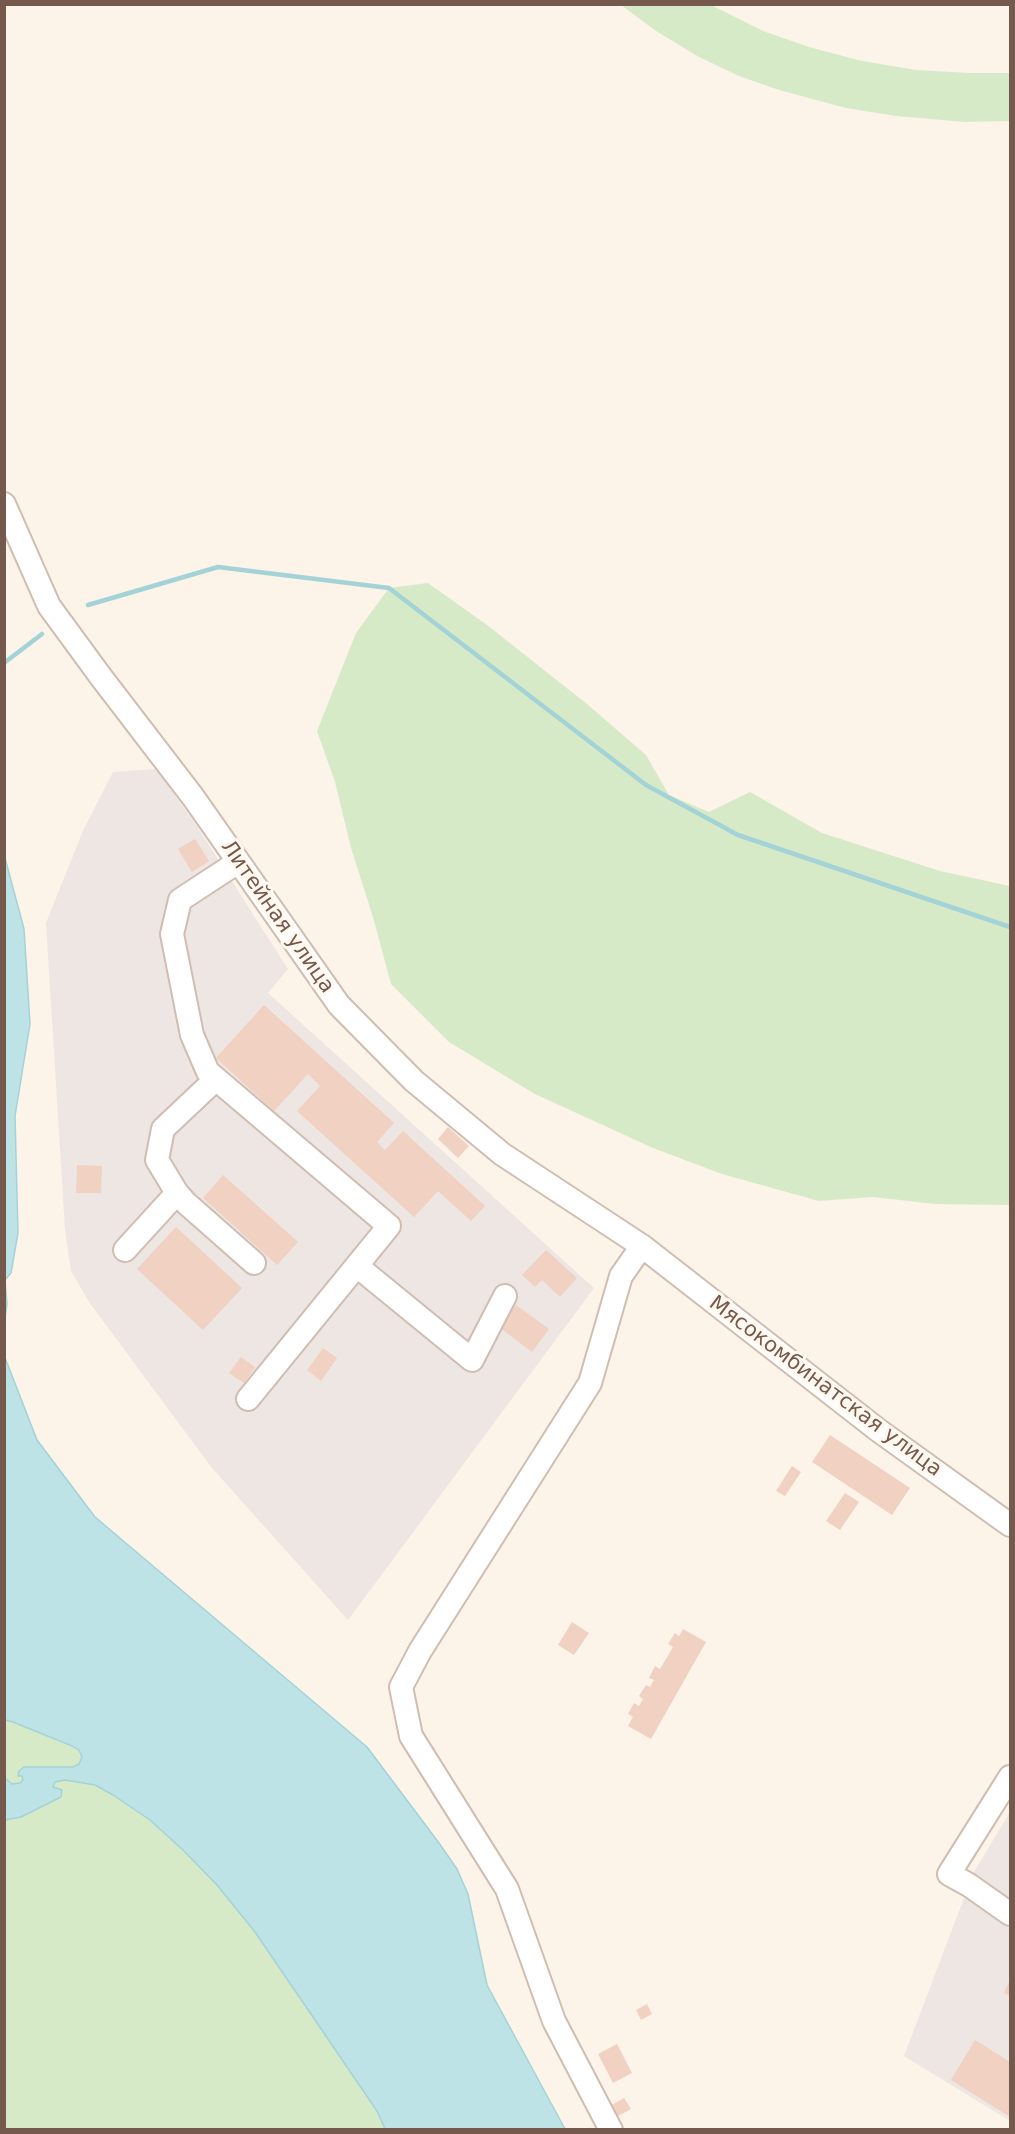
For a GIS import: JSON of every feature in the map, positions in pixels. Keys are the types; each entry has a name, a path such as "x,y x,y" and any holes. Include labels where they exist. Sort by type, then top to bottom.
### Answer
{"street":[{"name":"Литейная улица","path":"4,504 49,606 193,797 339,1005 414,1081 501,1154 642,1246"},
{"path":"238,862 180,900 172,934 192,1035 208,1072 389,1226 248,1399"},
{"path":"216,1079 163,1129 157,1160 177,1193 186,1203 254,1263"},
{"path":"125,1250 177,1193"},
{"path":"611,2130 555,2021 507,1889 411,1736 401,1687 420,1651 590,1383 621,1276 642,1246"},
{"name":"Мясокомбинатская улица","path":"642,1246 878,1430 1011,1526"},
{"path":"357,1266 472,1360 505,1296"},
{"path":"1011,1777 949,1874 1011,1914"}],"shaded area":[{"path":"156,769 196,825 288,969 268,993 594,1288 348,1620 212,1468 89,1302 71,1271 65,1230 46,923 83,831 113,772"},
{"path":"1010,1812 1010,2121 904,2056 974,1872"}],"green space":[{"path":"621,5 711,5 763,31 809,47 862,61 916,70 1010,73 1010,121 965,122 896,116 846,108 779,90 739,76 699,57 656,31"},
{"path":"428,583 487,625 587,704 646,755 669,795 709,812 750,792 822,833 940,871 1010,886 1010,1205 935,1204 873,1197 819,1201 722,1174 653,1148 535,1094 449,1042 391,984 351,848 335,782 317,731 356,633 389,588"},
{"path":"4,1720 79,1750 82,1757 79,1764 73,1767 24,1767 18,1775 22,1776 21,1783 12,1784 6,1781 4,1778"},
{"path":"65,1780 95,1785 150,1820 217,1885 255,1932 377,2111 385,2129 5,2130 5,1820 53,1787 55,1782"}],"water":[{"path":"5,858 24,929 30,1024 15,1116 18,1233 11,1273 5,1280"},
{"path":"5,1280 7,1304 5,1318"},
{"path":"4,1355 37,1440 95,1517 367,1747 439,1843 457,1869 468,1894 487,1985 565,2129 385,2129 377,2111 255,1932 217,1885 150,1820 95,1785 65,1780 55,1782 53,1787 62,1790 61,1797 21,1817 5,1820 5,1778 12,1784 20,1783 23,1780 22,1776 18,1776 19,1771 24,1767 73,1767 79,1764 82,1757 79,1750 72,1746 5,1720"}],"building":[{"path":"195,839 209,861 192,872 178,849"},
{"path":"264,1005 394,1123 377,1142 385,1150 403,1131 485,1206 471,1221 438,1191 414,1217 297,1111 320,1086 308,1074 274,1111 216,1058"},
{"path":"448,1127 469,1146 458,1158 438,1139"},
{"path":"77,1165 102,1166 101,1193 76,1193"},
{"path":"223,1175 298,1242 277,1265 203,1198"},
{"path":"176,1227 242,1288 203,1330 137,1269"},
{"path":"546,1250 577,1278 560,1297 542,1280 535,1287 522,1275"},
{"path":"516,1305 549,1329 532,1352 499,1327"},
{"path":"323,1348 337,1358 321,1381 307,1370"},
{"path":"241,1357 255,1367 244,1383 229,1373"},
{"path":"830,1435 910,1488 892,1515 812,1462"},
{"path":"792,1466 801,1472 785,1496 776,1491"},
{"path":"845,1493 859,1502 840,1530 826,1521"},
{"path":"572,1622 589,1633 574,1655 558,1645"},
{"path":"683,1629 706,1642 651,1739 628,1726 633,1717 628,1714 634,1703 639,1706 643,1699 639,1696 646,1685 650,1687 654,1680 649,1678 655,1666 660,1669 673,1647 668,1644 675,1633 679,1636"},
{"path":"1010,1980 1010,1996 1004,1993"},
{"path":"647,2004 652,2014 641,2020 636,2010"},
{"path":"975,2040 1010,2062 1010,2117 951,2080"},
{"path":"617,2044 632,2073 613,2083 598,2054"},
{"path":"624,2098 631,2109 616,2117 610,2106"}],"waterway":[{"path":"88,605 218,567 389,588 646,785 738,835 1010,927"},
{"path":"4,663 42,634"}]}
